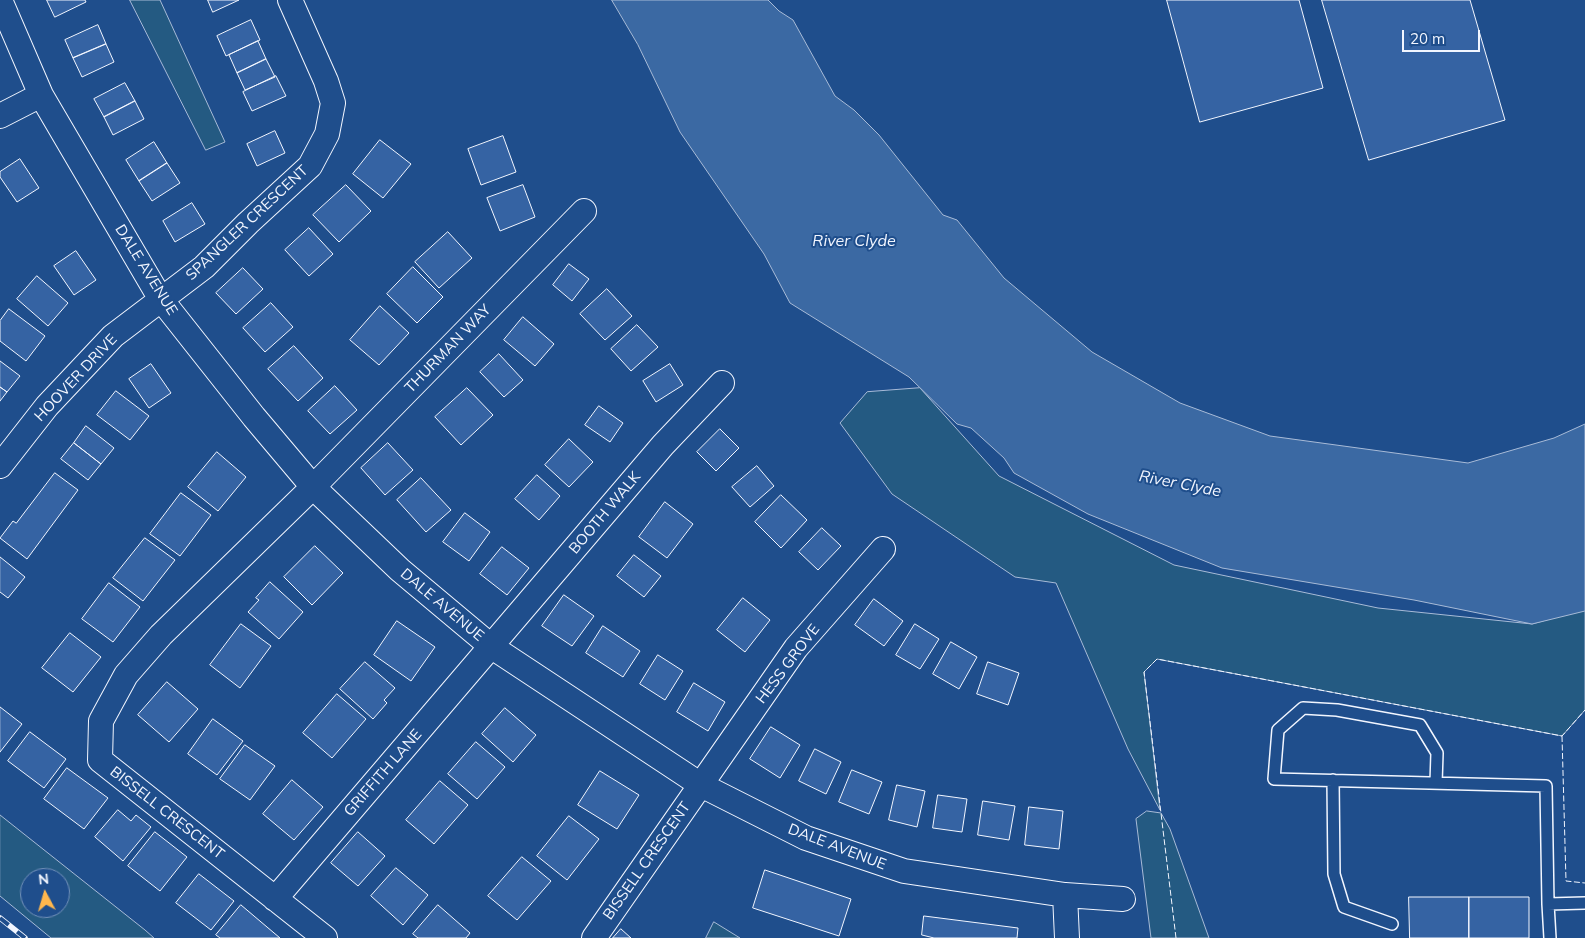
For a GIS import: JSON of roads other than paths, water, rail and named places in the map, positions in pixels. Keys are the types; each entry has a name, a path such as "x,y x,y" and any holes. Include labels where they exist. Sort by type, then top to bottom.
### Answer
{"street":[{"name":"DALE AVENUE","path":"0,0 41,96 160,298 312,487 400,570 492,647 701,785 806,838 904,871 1065,895 1122,899"},
{"name":"SPANGLER CRESCENT","path":"160,298 204,266 310,166 327,134 333,103 326,81 290,0"},
{"path":"0,116 41,96"},
{"name":"THURMAN WAY","path":"312,487 584,211"},
{"name":"HOOVER DRIVE","path":"0,466 47,406 112,336 160,298"},
{"name":"BOOTH WALK","path":"492,647 663,445 722,384"},
{"name":"BISSELL CRESCENT","path":"312,487 161,635 126,674 101,721 100,760 325,938"},
{"name":"HESS GROVE","path":"701,785 796,648 883,549"},
{"name":"GRIFFITH LANE","path":"275,899 492,647"},
{"name":"BISSELL CRESCENT","path":"594,938 701,785"},
{"path":"1065,895 1067,938"}],"lane":[{"path":"1436,783 1437,753 1420,725 1337,710 1303,708 1278,730 1274,779 1546,786 1550,938"},
{"path":"1333,780 1334,874 1344,907 1392,924"},
{"path":"1548,904 1585,903"}],"water":[{"name":"River Clyde","path":"612,0 768,0 779,11 793,20 835,96 854,110 879,135 943,215 957,220 1004,278 1092,352 1180,403 1270,436 1468,463 1554,438 1585,424 1585,611 1532,624 1414,600 1222,568 1088,514 1014,473 1004,458 971,428 957,424 909,377 790,303 764,254 680,132 638,45"}],"railway":[{"path":"0,918 25,938"}]}
